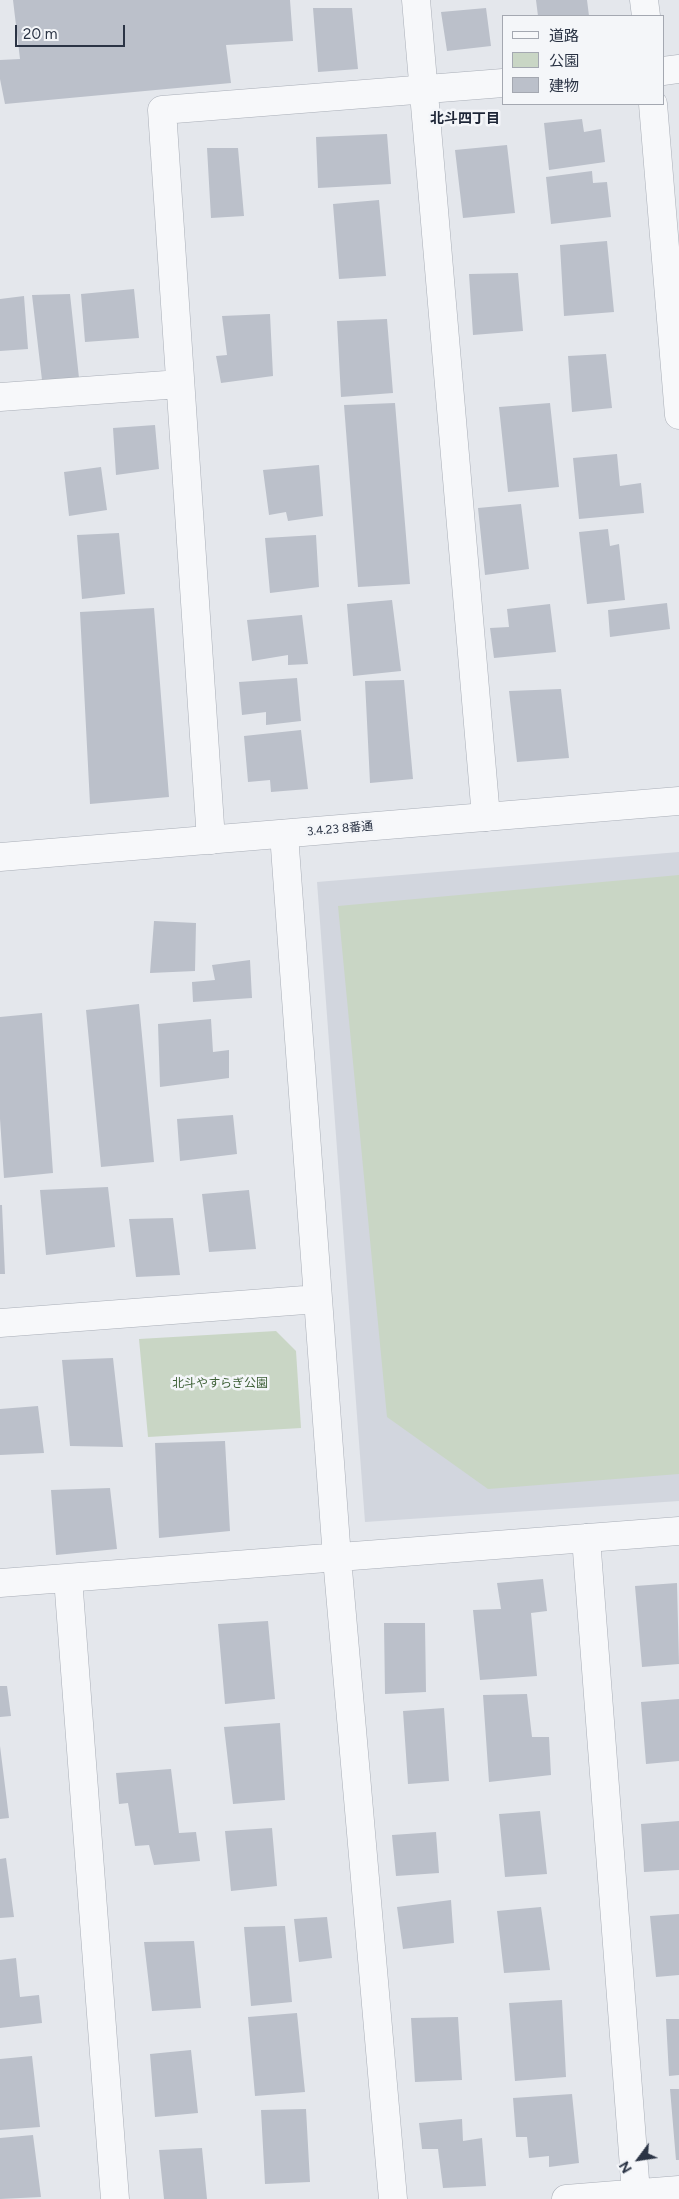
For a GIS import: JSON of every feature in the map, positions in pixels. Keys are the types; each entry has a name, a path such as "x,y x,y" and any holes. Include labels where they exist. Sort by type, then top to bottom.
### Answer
{"street":[{"path":"416,0 422,89 486,817"},
{"path":"644,0 646,15"},
{"path":"664,71 679,69"},
{"path":"211,840 162,110 502,83"},
{"path":"653,105 679,416"},
{"path":"0,398 180,384"},
{"name":"3.4.23 8番通","path":"0,857 679,801"},
{"path":"284,834 336,1558 393,2199"},
{"path":"0,1323 318,1299"},
{"path":"0,1583 679,1531"},
{"path":"586,1538 636,2194"},
{"path":"68,1578 115,2199"},
{"path":"566,2199 679,2190"}],"shaded area":[{"path":"679,852 679,1501 365,1522 317,882"}],"green space":[{"path":"679,875 679,1474 488,1489 387,1417 338,906"},
{"name":"北斗やすらぎ公園","path":"276,1331 296,1351 301,1428 148,1437 139,1339"}],"building":[{"path":"13,0 290,0 293,41 226,45 231,83 5,104 0,79 0,60 20,59"},
{"path":"536,0 587,0 589,15 538,15"},
{"path":"313,8 352,8 358,69 318,72"},
{"path":"486,8 491,46 447,51 441,12"},
{"path":"582,119 584,132 601,129 605,162 549,170 544,123"},
{"path":"387,134 391,184 318,188 316,137"},
{"path":"507,145 515,213 463,218 455,150"},
{"path":"207,148 238,148 244,216 211,218"},
{"path":"592,171 593,183 607,182 611,217 551,224 546,177"},
{"path":"379,200 386,276 339,279 333,204"},
{"path":"607,241 614,312 564,316 560,245"},
{"path":"518,273 523,331 473,335 469,274"},
{"path":"134,289 139,338 85,342 81,294"},
{"path":"70,294 79,378 42,380 32,295"},
{"path":"24,296 28,349 0,351 0,299"},
{"path":"270,314 273,376 221,383 216,356 227,355 222,316"},
{"path":"387,319 393,393 341,397 337,321"},
{"path":"606,354 612,408 572,412 568,356"},
{"path":"395,403 410,584 358,587 344,405"},
{"path":"550,403 559,487 508,492 499,407"},
{"path":"155,425 159,469 116,475 113,428"},
{"path":"617,454 620,486 641,483 644,513 579,519 573,458"},
{"path":"319,465 323,516 288,521 286,512 269,515 263,470"},
{"path":"101,467 107,510 69,516 64,472"},
{"path":"521,504 529,569 485,575 478,508"},
{"path":"608,529 610,546 619,544 625,600 587,604 579,532"},
{"path":"119,533 125,594 82,599 77,535"},
{"path":"316,535 319,587 270,593 265,538"},
{"path":"392,600 401,671 353,676 347,604"},
{"path":"667,603 670,629 610,637 608,610"},
{"path":"550,604 556,652 494,658 490,628 509,627 507,609"},
{"path":"154,608 169,797 90,804 80,612"},
{"path":"302,615 308,664 288,665 288,655 252,661 247,620"},
{"path":"297,678 301,721 266,725 266,712 242,715 239,682"},
{"path":"404,680 413,779 370,783 365,681"},
{"path":"561,689 569,758 517,762 509,691"},
{"path":"301,730 308,789 271,792 270,780 248,782 244,736"},
{"path":"154,921 196,923 195,971 150,973"},
{"path":"250,960 252,998 193,1002 192,982 215,980 212,965"},
{"path":"139,1004 154,1162 101,1167 86,1010"},
{"path":"42,1013 53,1173 4,1178 0,1119 0,1017"},
{"path":"211,1019 213,1052 229,1050 229,1078 160,1087 158,1024"},
{"path":"233,1115 237,1154 180,1161 177,1119"},
{"path":"108,1187 115,1247 46,1255 40,1190"},
{"path":"249,1190 256,1249 209,1252 202,1194"},
{"path":"0,1205 2,1205 5,1274 0,1274"},
{"path":"173,1218 180,1275 136,1277 129,1219"},
{"path":"113,1358 123,1447 70,1446 62,1360"},
{"path":"38,1406 44,1453 0,1455 0,1409"},
{"path":"225,1441 230,1531 159,1538 155,1443"},
{"path":"110,1488 117,1549 56,1555 51,1490"},
{"path":"543,1579 547,1611 531,1613 537,1676 480,1680 473,1610 501,1609 497,1583"},
{"path":"677,1583 679,1664 642,1667 635,1586"},
{"path":"268,1621 275,1699 225,1704 218,1624"},
{"path":"384,1623 425,1623 426,1692 385,1694"},
{"path":"0,1686 7,1686 11,1716 0,1717"},
{"path":"527,1694 532,1737 549,1737 551,1775 489,1782 483,1695"},
{"path":"679,1699 679,1761 646,1764 641,1702"},
{"path":"444,1708 449,1781 408,1784 403,1711"},
{"path":"280,1723 285,1800 233,1804 224,1727"},
{"path":"0,1746 9,1818 0,1819"},
{"path":"171,1769 179,1833 196,1832 200,1861 154,1865 149,1845 135,1846 128,1803 119,1804 116,1773"},
{"path":"540,1811 547,1874 505,1877 499,1814"},
{"path":"679,1821 679,1870 644,1872 641,1824"},
{"path":"272,1828 277,1886 231,1891 225,1831"},
{"path":"436,1832 439,1873 396,1876 392,1835"},
{"path":"6,1858 14,1917 0,1918 0,1859"},
{"path":"451,1900 454,1943 403,1949 397,1907"},
{"path":"541,1907 550,1970 504,1973 497,1911"},
{"path":"679,1914 679,1975 656,1977 650,1916"},
{"path":"327,1917 332,1958 299,1962 294,1919"},
{"path":"285,1926 292,2002 251,2006 244,1927"},
{"path":"194,1941 201,2008 152,2011 144,1942"},
{"path":"16,1958 20,1997 39,1995 42,2023 0,2028 0,1960"},
{"path":"562,2000 566,2077 515,2081 509,2003"},
{"path":"297,2013 305,2092 255,2096 248,2017"},
{"path":"458,2017 462,2080 415,2082 411,2018"},
{"path":"666,2019 679,2019 679,2075 669,2076"},
{"path":"191,2050 198,2113 155,2117 150,2054"},
{"path":"32,2056 40,2127 0,2130 0,2059"},
{"path":"670,2089 679,2089 679,2160 676,2160"},
{"path":"572,2094 579,2163 549,2167 549,2156 529,2158 527,2137 516,2137 513,2098"},
{"path":"306,2109 310,2182 265,2184 261,2110"},
{"path":"462,2119 463,2141 482,2138 486,2186 443,2188 438,2149 422,2149 419,2123"},
{"path":"33,2135 41,2197 0,2199 0,2138"},
{"path":"202,2148 207,2199 164,2199 159,2150"}],"district":[{"name":"北斗四丁目","path":"465,119"}]}
